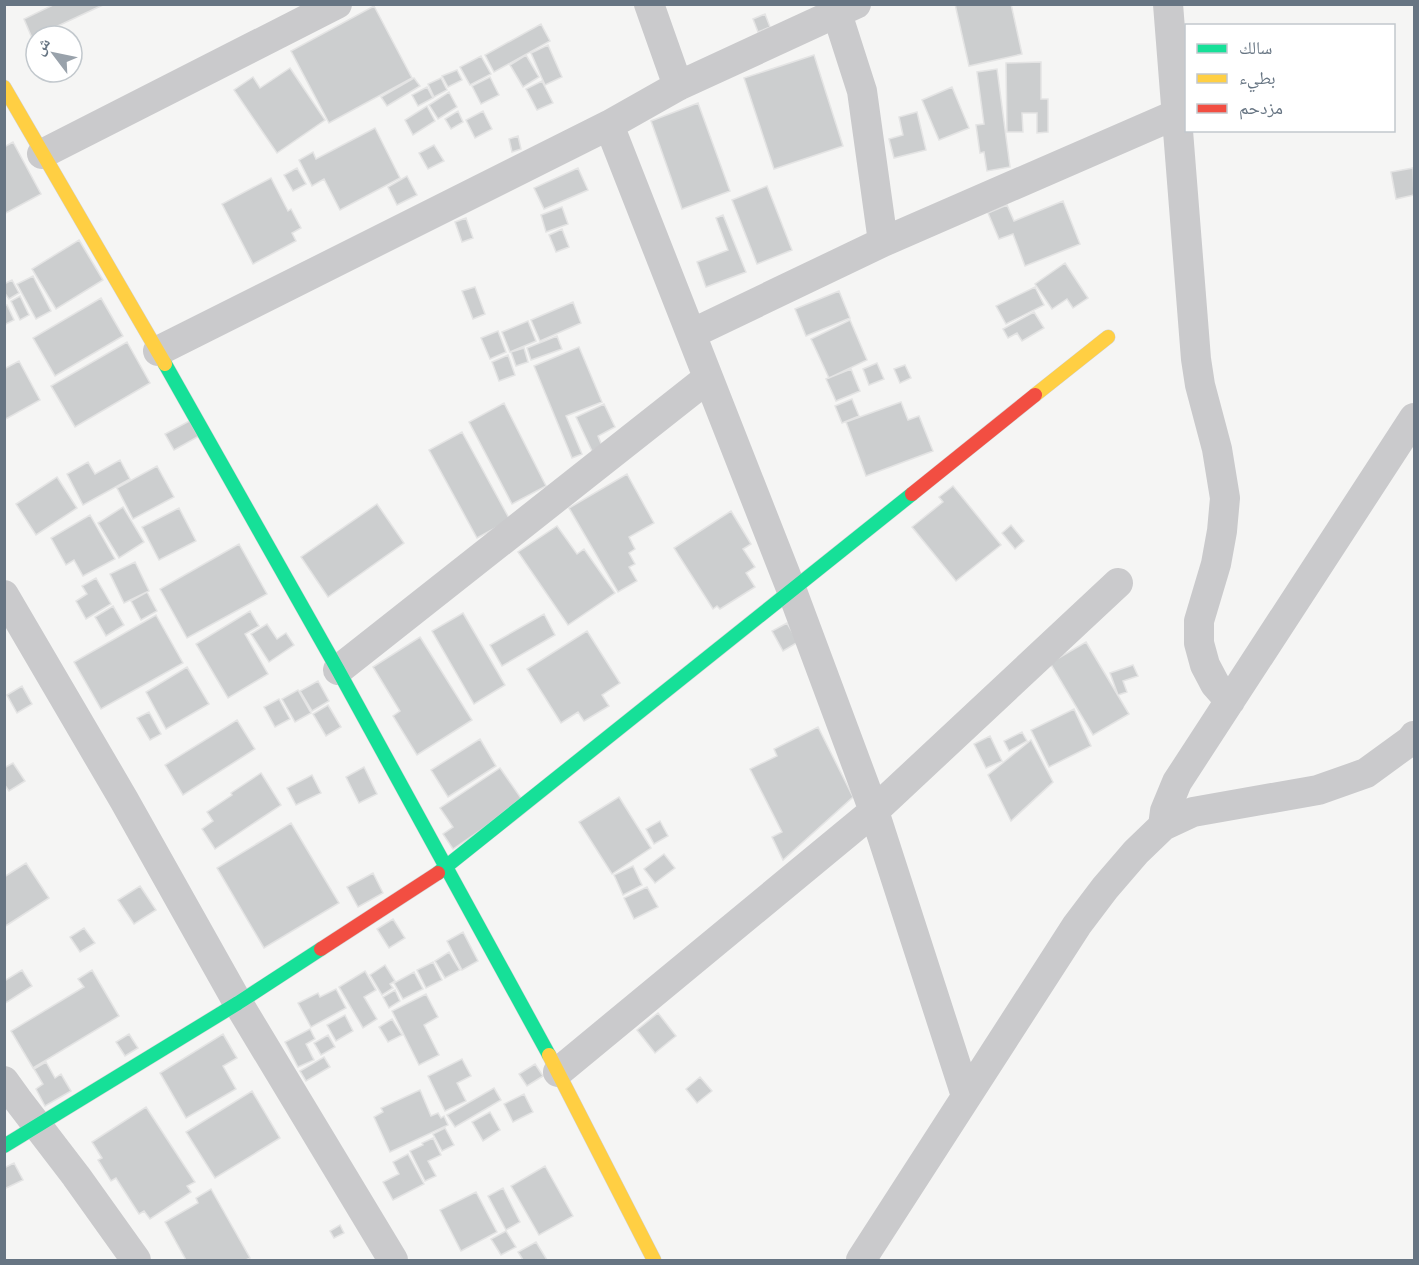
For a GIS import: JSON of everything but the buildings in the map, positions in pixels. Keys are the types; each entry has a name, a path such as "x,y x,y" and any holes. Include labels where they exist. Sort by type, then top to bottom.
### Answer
{"street":[{"path":"42,154 338,4"},
{"path":"650,4 678,86"},
{"path":"1168,4 1196,359 1200,385 1217,449 1225,498 1216,564 1199,621 1199,643 1205,665 1215,684 1230,701"},
{"path":"158,351 609,125 678,86 843,7 862,91 883,242"},
{"path":"4,87 158,351 338,670 558,1072 654,1260"},
{"path":"691,334 883,242 1177,114"},
{"path":"609,125 792,591 874,811 966,1096"},
{"path":"4,1146 238,1003 446,868 1108,337"},
{"path":"338,670 708,378"},
{"path":"1162,826 1176,782 1414,418"},
{"path":"558,1072 874,811 1118,583"},
{"path":"4,595 118,790 238,1003 393,1260"},
{"path":"861,1260 1077,925 1128,861 1162,826 1193,812 1318,790 1366,773 1414,736"},
{"path":"4,1082 76,1176 136,1260"}],"traffic: fast":[{"path":"165,364 338,670 549,1055"},
{"path":"438,873 912,494"},
{"path":"4,1146 238,1003 321,949"}],"traffic: slow":[{"path":"4,87 165,364"},
{"path":"1035,395 1108,337"},
{"path":"549,1055 654,1260"}],"traffic: jam":[{"path":"912,494 1035,395"},
{"path":"321,949 438,873"}]}
